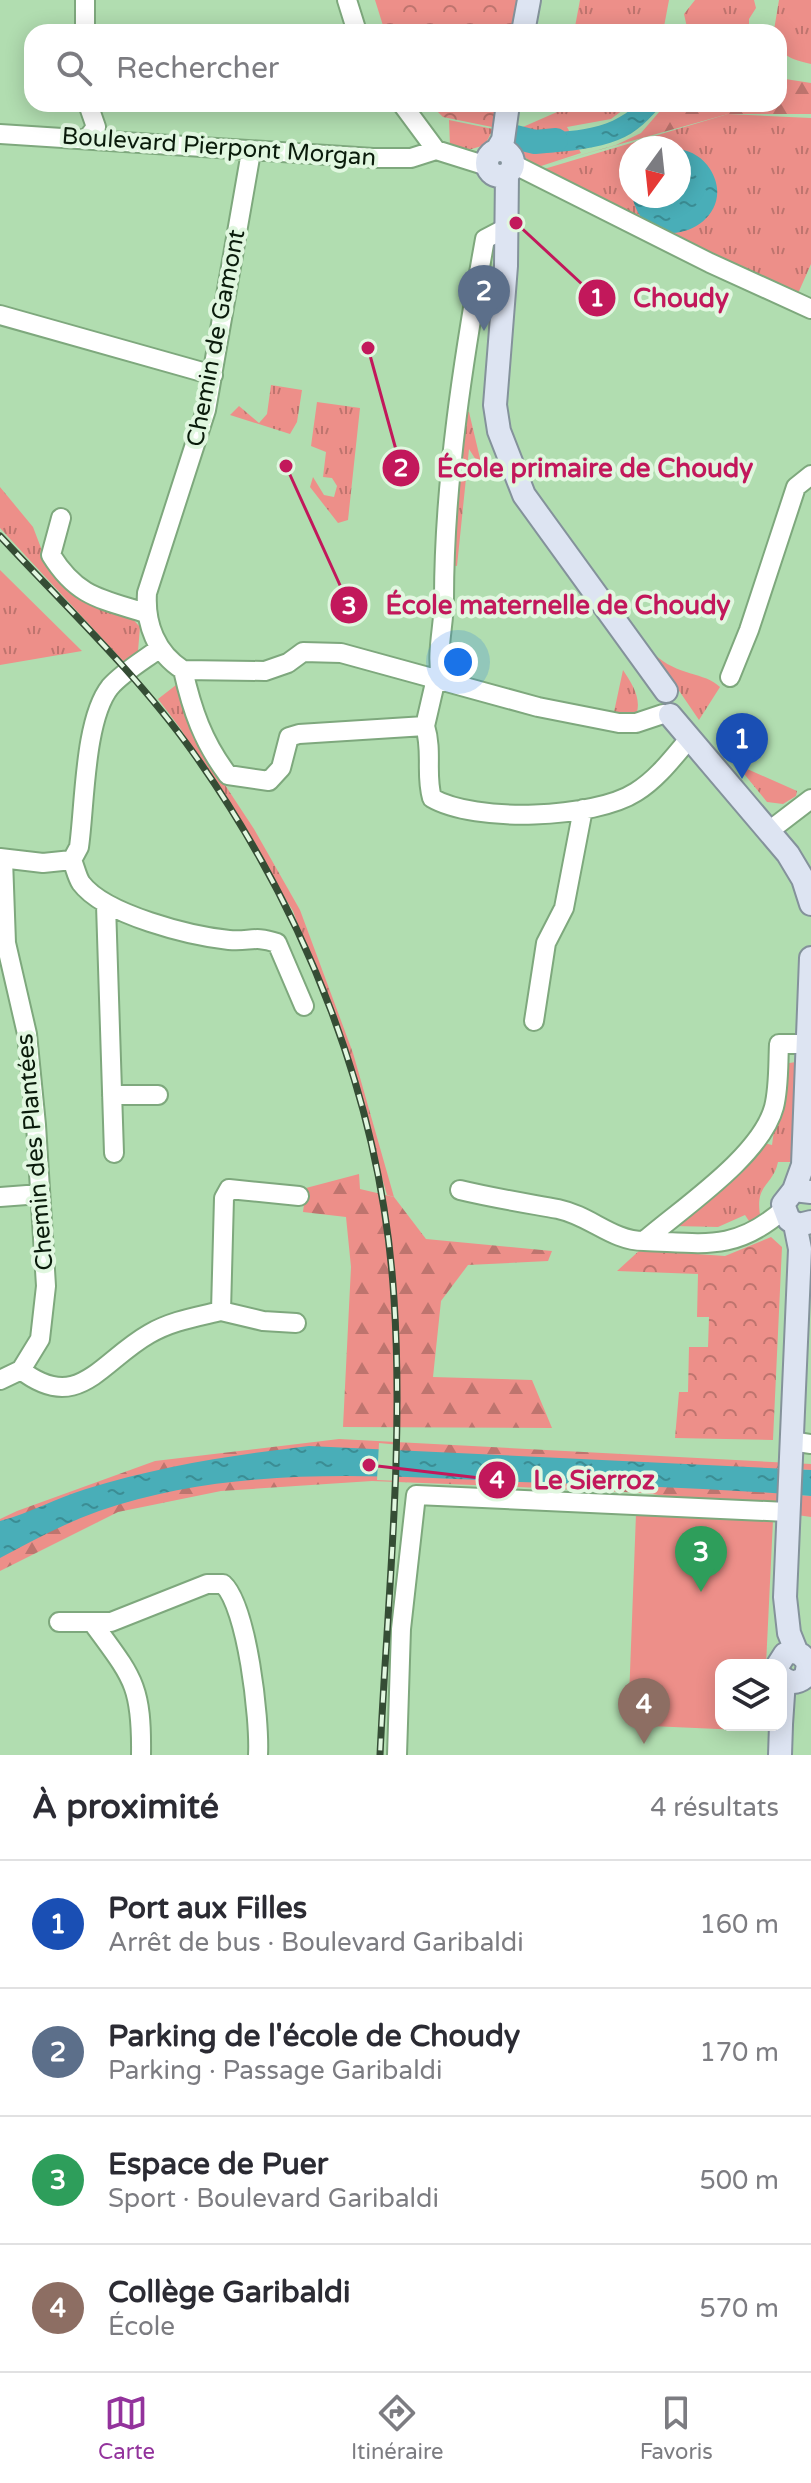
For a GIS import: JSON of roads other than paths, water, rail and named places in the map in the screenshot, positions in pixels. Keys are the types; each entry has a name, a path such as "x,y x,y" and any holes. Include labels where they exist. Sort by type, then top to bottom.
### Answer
{"main road":[{"path":"524,24 529,0"},
{"path":"506,112 497,160 506,266"},
{"path":"497,160 506,194 508,227 495,405 509,462 524,495 649,672 658,709 719,766"},
{"path":"658,709 719,766 811,874"},
{"path":"774,827 811,904"},
{"path":"787,1695 795,1667 785,1597 787,1510 798,1447 800,1249 796,1211 803,1165 811,958"},
{"path":"780,1755 781,1731"}],"street":[{"path":"85,0 85,24"},
{"path":"347,0 354,24"},
{"path":"87,139 96,127 91,112"},
{"path":"408,112 434,147 497,160 811,309"},
{"name":"Boulevard Pierpont Morgan","path":"0,134 386,158 411,158 434,147"},
{"name":"Chemin de Gamont","path":"146,613 147,593 202,424 251,152"},
{"path":"508,227 485,239 470,324 443,581 441,678 434,687 425,726 432,753 429,786 432,798 441,803 514,813 583,809 634,794 660,773 688,740"},
{"path":"0,315 213,375"},
{"path":"730,677 749,630 796,487 811,475"},
{"path":"61,518 51,555 65,578 85,594 146,613 160,648 183,670 195,720 209,750 228,775 269,781 281,768 289,737 299,734 425,726"},
{"path":"160,648 110,688 101,705 93,733 79,847 72,860 81,883 106,905 193,932 232,940 257,936 277,943 304,1006"},
{"path":"183,670 265,671 288,663 303,652 341,653 538,707 658,709"},
{"path":"774,827 811,799"},
{"path":"534,1021 546,943 564,908 583,809"},
{"path":"1,858 43,863 72,860"},
{"name":"Chemin des Plantées","path":"1,858 6,943 27,1034 46,1286 40,1339 21,1370"},
{"path":"106,905 114,1153"},
{"path":"644,1241 741,1157 762,1132 773,1109 779,1044 809,1044"},
{"path":"112,1095 158,1095"},
{"path":"221,1311 224,1198 229,1189 299,1196"},
{"path":"460,1190 532,1207 559,1209 586,1218 623,1241 726,1244 796,1211"},
{"path":"0,1197 40,1194"},
{"path":"0,1380 21,1370 47,1387 75,1386 153,1331 179,1320 221,1311 263,1321 296,1323"},
{"path":"397,1755 401,1629 416,1495 787,1510"},
{"path":"59,1622 111,1622 207,1584 223,1584 234,1594 251,1671 259,1733 258,1755"},
{"path":"92,1622 131,1676 142,1706 141,1754"}],"water":[{"path":"627,112 656,112 626,136 619,136 618,140 571,151 522,151 524,133 585,129 613,121"},
{"path":"691,152 710,169 717,189 714,206 704,220 690,229 673,233 656,229 641,217 637,208 691,208"},
{"path":"309,1446 811,1470 811,1496 414,1477 255,1480 150,1496 99,1511 0,1558 0,1521 75,1493 169,1468"}],"waterway":[{"path":"511,136 535,142 556,140"}],"railway":[{"path":"0,536 148,695 192,751 233,812 270,876 303,943 355,1081 387,1225 397,1356 396,1470 380,1755"}],"place":[{"name":"Choudy","path":"516,223"},
{"name":"Parking de l'école de Choudy","path":"484,331"},
{"name":"École primaire de Choudy","path":"368,348"},
{"name":"École maternelle de Choudy","path":"286,466"},
{"name":"Port aux Filles","path":"742,779"},
{"name":"Le Sierroz","path":"369,1465"},
{"name":"Espace de Puer","path":"701,1592"},
{"name":"Collège Garibaldi","path":"644,1744"}]}
